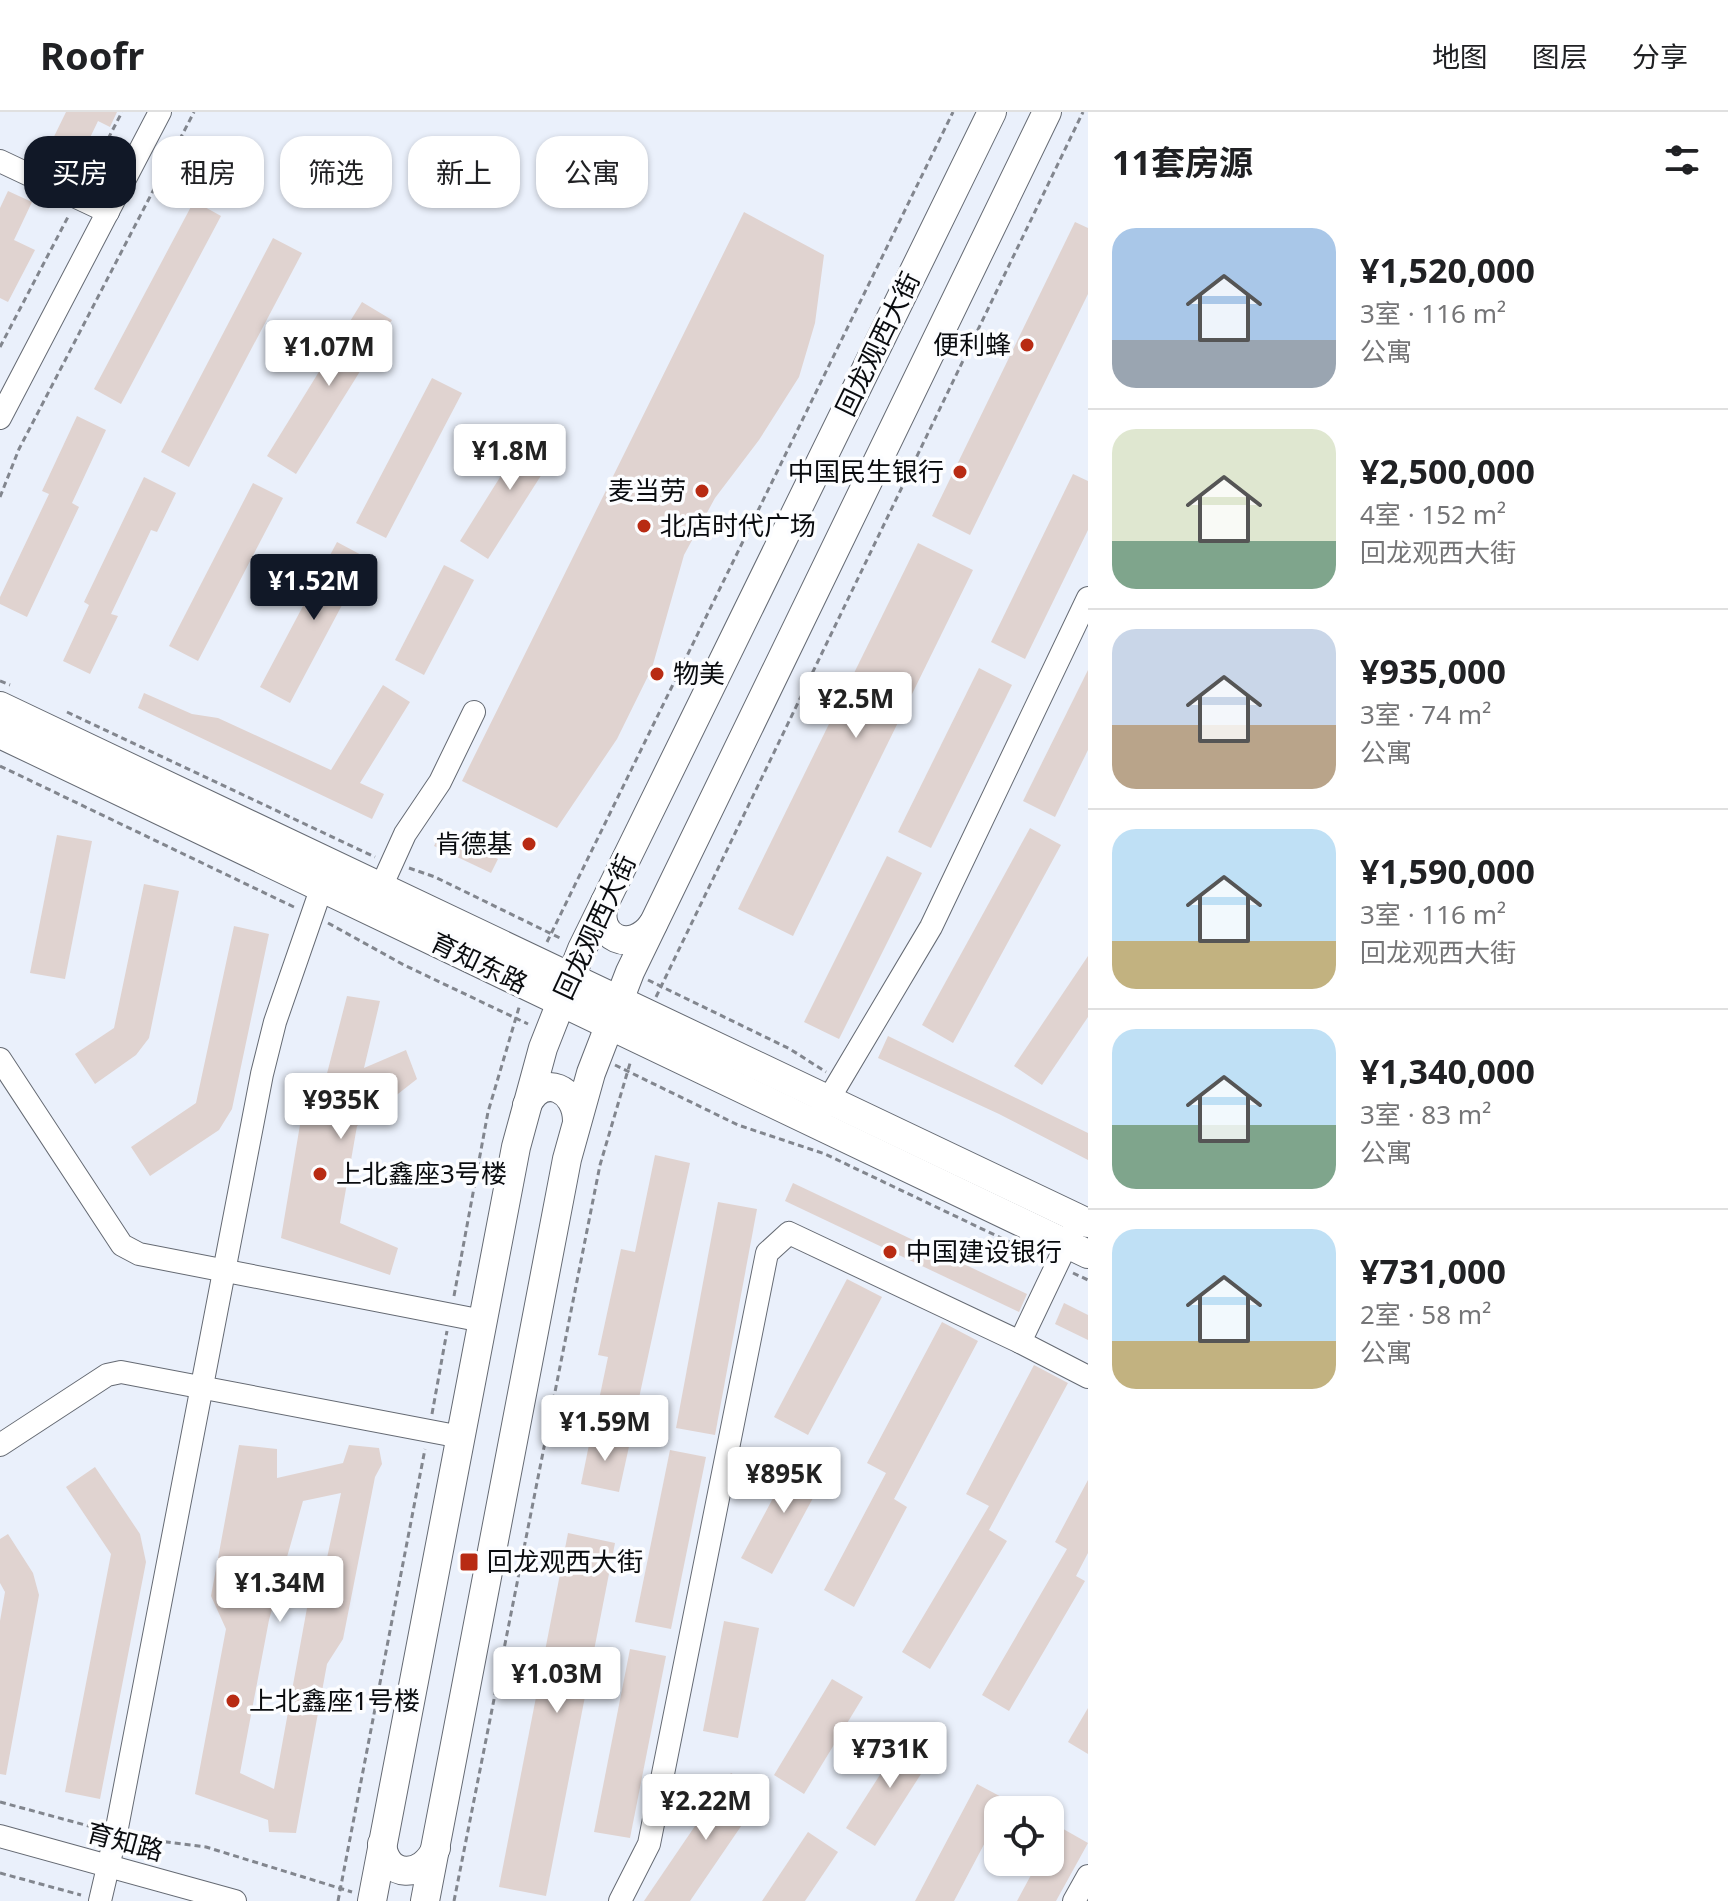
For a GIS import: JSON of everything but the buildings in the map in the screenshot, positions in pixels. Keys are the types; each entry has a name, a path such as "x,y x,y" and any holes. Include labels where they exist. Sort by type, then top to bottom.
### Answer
{"main road":[{"name":"回龙观西大街","path":"372,1900 527,1105 564,989 992,112"},
{"name":"回龙观西大街","path":"425,1901 567,1159 613,1012 1047,112"},
{"name":"育知东路","path":"7,697 326,875 386,875 564,989"},
{"name":"育知东路","path":"0,734 326,875 613,1012 827,1101 1076,1241"},
{"path":"605,902 602,912 604,923 609,933 618,939 635,940 646,934 653,924"},
{"path":"527,1105 531,1096 540,1090 551,1087 561,1089 573,1102 577,1121"},
{"path":"382,1844 389,1862 408,1872 425,1865 436,1848"}],"street":[{"path":"0,418 160,112"},
{"path":"0,161 24,172"},
{"path":"99,208 108,212"},
{"path":"827,1101 931,927 1088,598"},
{"path":"386,875 405,834 440,782 474,712"},
{"path":"100,1901 116,1833 267,1049 326,875"},
{"path":"0,1059 122,1245 139,1254 483,1321"},
{"path":"620,1901 649,1844 767,1253 789,1233 1088,1377"},
{"path":"1020,1342 1076,1241"},
{"path":"0,1445 107,1375 121,1372 461,1437"},
{"name":"育知路","path":"0,1836 235,1901"},
{"path":"1074,1901 1088,1876"}],"path":[{"path":"110,136 122,112"},
{"path":"0,497 19,449 194,112"},
{"path":"558,920 953,112"},
{"path":"667,974 1083,112"},
{"path":"0,347 73,208"},
{"path":"0,681 7,697"},
{"path":"57,708 356,849 386,875 435,877 582,949"},
{"name":"育知东路","path":"0,766 312,915 404,965 492,1007"},
{"path":"630,972 790,1049 827,1101"},
{"path":"338,1901 488,1112 510,1033"},
{"path":"639,1077 738,1125 1076,1241 1088,1280"},
{"path":"454,1901 600,1165 620,1091"},
{"path":"0,1802 136,1838 206,1847 372,1900"},
{"path":"0,1873 100,1901"}],"place":[{"name":"便利蜂","path":"1027,345"},
{"name":"中国民生银行","path":"960,472"},
{"name":"麦当劳","path":"702,491"},
{"name":"北店时代广场","path":"644,526"},
{"name":"物美","path":"657,674"},
{"name":"肯德基","path":"529,844"},
{"name":"上北鑫座3号楼","path":"320,1174"},
{"name":"中国建设银行","path":"890,1252"},
{"name":"回龙观西大街","path":"469,1562"},
{"name":"上北鑫座1号楼","path":"233,1701"}]}
